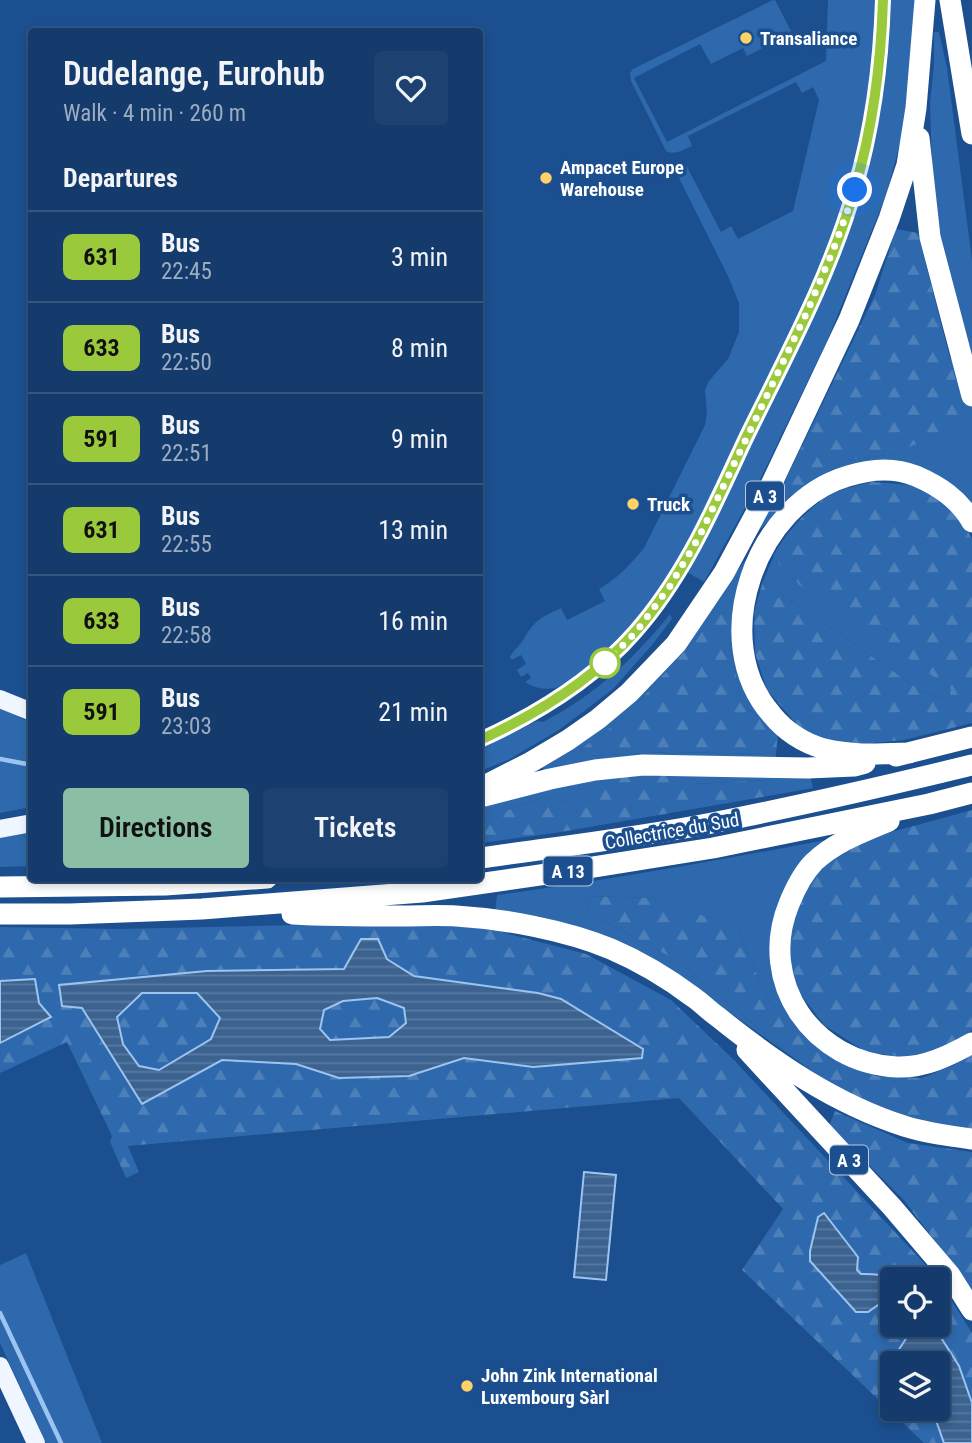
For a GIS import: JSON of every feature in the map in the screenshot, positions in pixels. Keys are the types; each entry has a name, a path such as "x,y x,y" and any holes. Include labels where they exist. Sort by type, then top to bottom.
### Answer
{"highway":[{"name":"A 3","path":"483,786 568,740 629,693 677,644 724,573 769,489 849,320 889,219 907,165 916,108 925,0"},
{"path":"950,0 972,135"},
{"name":"A 3","path":"916,108 930,237 972,396"},
{"path":"909,753 853,755 822,748 797,738 779,724 764,706 751,681 744,652 742,622 746,594 757,561 771,536 792,510 814,491 838,479 865,471 908,473 932,483 954,498 972,522"},
{"path":"483,796 595,770 643,765 808,768 854,765 972,737"},
{"name":"Collectrice du Sud","path":"483,858 710,823 972,765"},
{"name":"Collectrice du Sud","path":"0,914 202,909 422,892 713,848 972,793"},
{"path":"929,804 841,842 813,863 796,888 783,919 779,946 783,975 792,1001 804,1022 822,1040 847,1056 869,1064 898,1067 921,1065 950,1055 972,1043"},
{"path":"56,887 82,882"},
{"path":"0,887 209,882"},
{"name":"A 3","path":"202,909 332,916 456,916 561,933 611,949 653,971 694,997 793,1071 826,1092 906,1127 972,1139"},
{"name":"A 3","path":"718,1017 892,1207 950,1275 972,1310"}],"main road":[{"path":"483,738 547,704 608,660 636,632 670,586 699,537 807,312 855,190 875,95 882,38 883,0"},
{"path":"0,699 28,712"},
{"path":"0,829 28,824"},
{"path":"0,1366 36,1443"}],"green space":[{"path":"773,0 792,33 747,56 743,48 711,64 700,44 634,78 667,142 826,61 828,0 876,0 873,48 863,119 837,218 789,333 698,521 664,582 623,634 598,659 557,687 535,687 525,682 531,678 528,673 521,677 517,670 526,664 521,655 512,660 511,655 528,631 544,616 561,608 567,620 605,601 599,589 623,571 644,548 705,425 705,390 709,381 728,359 739,332 739,303 679,178 679,169 685,163 721,232 731,226 738,239 793,211 819,100 813,87 802,93 796,82 688,136 692,146 673,153 666,151 631,81 630,73 633,69"},
{"path":"891,0 916,0 905,123 887,193 828,339 755,490 704,582 687,572 705,542 805,334 854,211 881,111"},
{"path":"934,32 939,32 947,68 972,260 972,353 956,304 933,200 930,102"},
{"path":"896,229 918,233 966,421 895,454 846,460 789,497 783,497 784,483 875,295"},
{"path":"972,355 972,508 896,462 803,491 757,532 784,483 783,497 789,497 846,460 895,454 965,421 950,359"},
{"path":"872,482 914,485 947,502 961,518 972,539 972,723 904,740 853,745 824,740 798,726 767,690 755,653 754,612 763,581 923,692 948,701 951,689 888,644 889,632 885,628 870,632 799,585 773,558 790,531 817,504 839,491"},
{"path":"749,556 737,647 778,733 741,703 730,641 740,577 734,578 700,634 626,716 581,749 586,756 668,752 776,754 776,758 544,771 540,763 582,739"},
{"path":"773,558 799,585 889,632 889,644 951,689 948,701 923,692 763,581"},
{"path":"741,577 730,641 741,703 778,733 776,754 668,752 586,756 581,749 626,716 700,634 734,578"},
{"path":"670,614 672,619 613,689 559,730 508,760 483,770 483,748 562,712 612,675 643,646"},
{"path":"0,708 28,721 28,808 0,813"},
{"path":"692,772 810,775 813,788 774,795 770,780 694,784"},
{"path":"692,772 695,784 771,780 774,795 488,842 483,819 542,798 571,802 584,779"},
{"path":"584,779 571,802 542,798 483,819 483,803"},
{"path":"972,810 972,1030 961,1039 933,1051 903,1057 866,1052 824,1025 798,991 790,959 792,917 807,885 834,857 862,840"},
{"path":"483,826 488,842 483,843"},
{"path":"28,833 28,866 0,867 0,838"},
{"path":"831,839 782,897 811,1041 767,999 737,927 651,898 586,896 589,913 678,961 795,1059 656,960 599,933 538,916 495,913 497,895"},
{"path":"586,896 651,898 737,927 767,999 840,1063 877,1076 922,1078 972,1055 972,1129 955,1128 898,1114 837,1088 795,1059 678,961 589,913"},
{"path":"393,923 494,930 586,954 671,1000 733,1059 928,1267 880,1267 880,1275 861,1274 810,1251 811,1261 856,1312 868,1312 880,1304 880,1337 907,1337 898,1351 880,1351 880,1401 742,1270 783,1209 679,1098 128,1146 139,1172 126,1178 110,1142 112,1136 67,1042 0,1073 0,1043 50,1017 39,1003 35,979 0,981 0,927 118,929","holes":["361,939 414,976 538,993 641,1058 533,1067 464,1058 409,1076 339,1078 296,1064 222,1060 142,1104 82,1008 59,985 207,971 344,969"]},
{"path":"142,993 197,993 220,1018 211,1039 159,1070 139,1066 123,1044 117,1017"},
{"path":"377,998 404,1008 406,1023 389,1037 330,1041 320,1029 324,1011 343,1001"},
{"path":"835,1111 908,1143 972,1152 972,1290 903,1199 829,1126"},
{"path":"26,1253 102,1443 46,1443 0,1343 0,1265"},
{"path":"950,1298 972,1333 972,1403 959,1366 941,1337 950,1337"},
{"path":"901,1421 936,1421 944,1443 924,1443"}],"shaded area":[{"path":"361,939 378,939 387,959 414,976 538,993 561,999 643,1049 642,1058 533,1067 464,1058 409,1076 339,1078 296,1064 222,1060 142,1104 82,1008 62,1006 59,985 207,971 344,969","holes":["142,993 197,993 220,1018 211,1039 159,1070 139,1066 123,1044 117,1017","377,998 404,1008 406,1023 389,1037 330,1040 320,1029 324,1010 343,1001"]},
{"path":"35,979 39,1003 51,1017 0,1043 0,981"},
{"path":"584,1172 616,1175 606,1280 574,1277"},
{"path":"824,1213 858,1257 857,1270 861,1274 880,1275 880,1304 868,1312 856,1312 810,1261 818,1217"},
{"path":"907,1337 941,1337 949,1351 898,1351"},
{"path":"950,1352 959,1366 972,1403 972,1443 944,1443 936,1421 950,1421"}],"waterway":[{"path":"0,759 28,764"},
{"path":"0,1313 61,1443"}],"bus line":[{"name":"631","path":"483,739 532,714 608,660 636,632 670,586 699,537 807,312 855,190 875,95 882,38 883,0"}],"place":[{"name":"Transaliance","path":"746,38"},
{"name":"Ampacet Europe Warehouse","path":"546,178"},
{"name":"Truck","path":"633,504"},
{"name":"John Zink International Luxembourg Sàrl","path":"467,1386"}],"route":[{"path":"605,663 636,632 670,586 699,537 807,312 855,190"}]}
